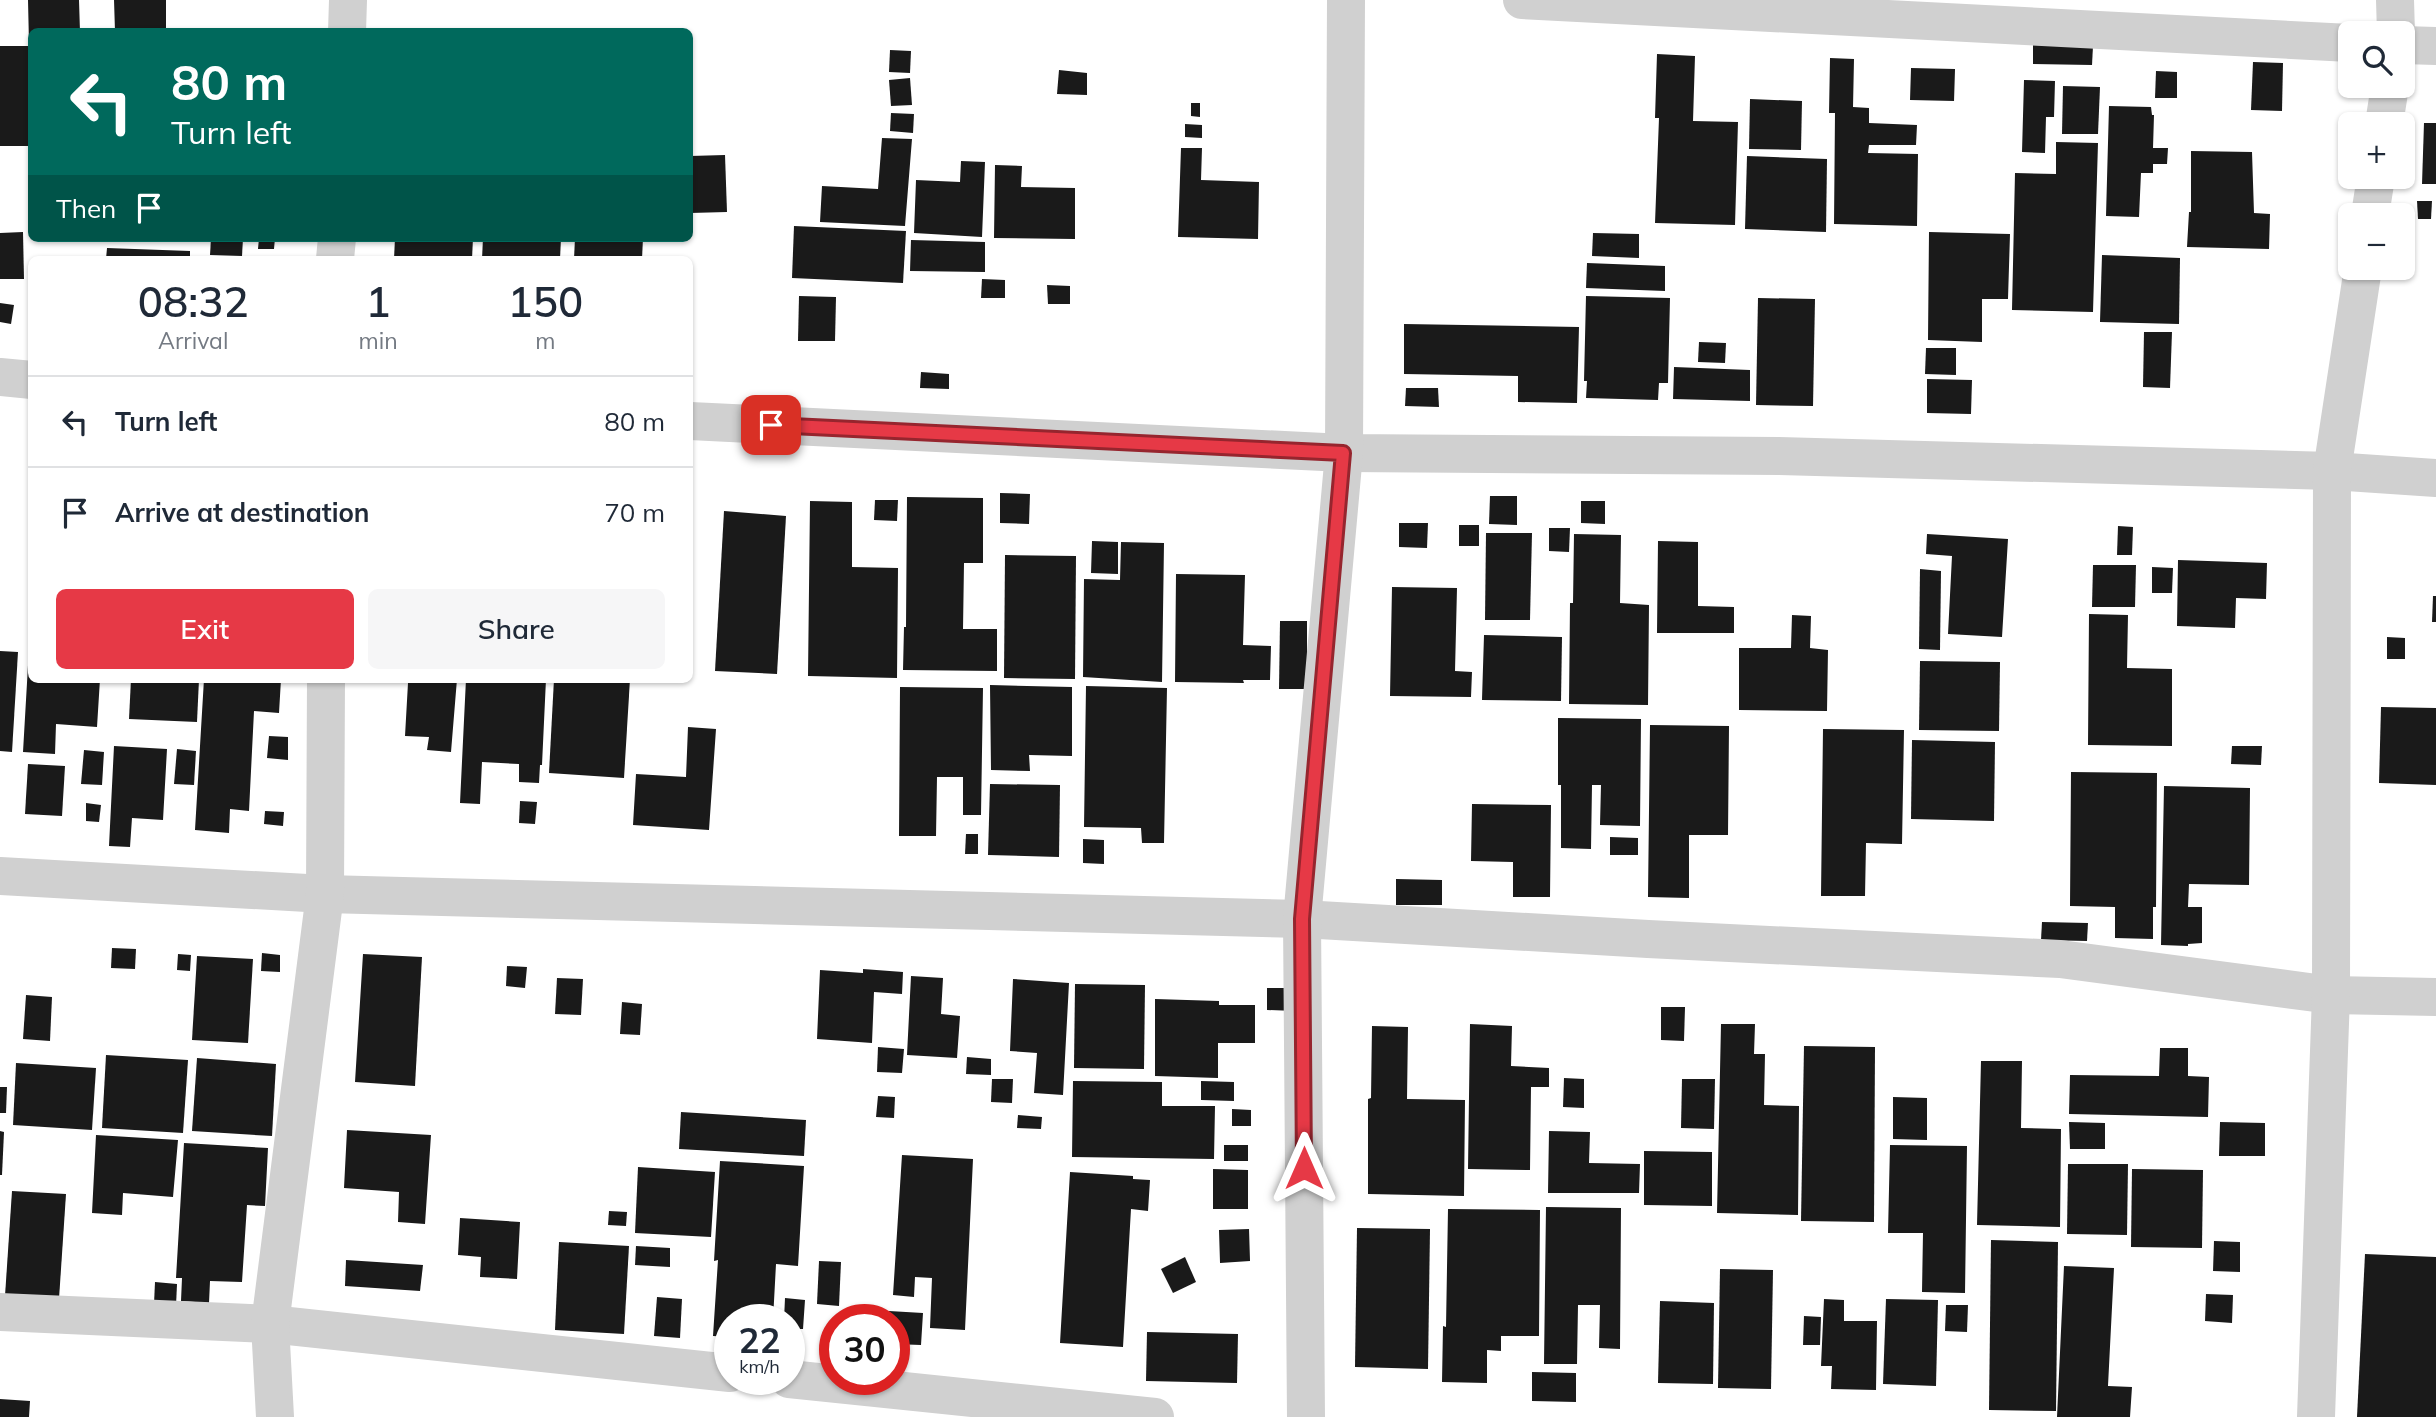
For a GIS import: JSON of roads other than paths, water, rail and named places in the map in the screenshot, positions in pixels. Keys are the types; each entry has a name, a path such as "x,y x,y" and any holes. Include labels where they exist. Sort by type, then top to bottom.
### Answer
{"street":[{"path":"347,28 348,0"},
{"path":"1306,1417 1302,919 1343,453 1346,0"},
{"path":"1522,0 2338,42"},
{"path":"2395,0 2396,21"},
{"path":"2415,45 2436,46"},
{"path":"2316,1417 2330,995 2332,471 2360,280"},
{"path":"0,377 28,380"},
{"path":"693,421 1343,453 1779,456 2332,471 2436,478"},
{"path":"275,1417 270,1325 325,894 327,683"},
{"path":"0,876 325,894 1302,919 2060,959 2330,995 2436,997"},
{"path":"0,1312 270,1325 714,1371"},
{"path":"805,1381 1155,1417"}]}
